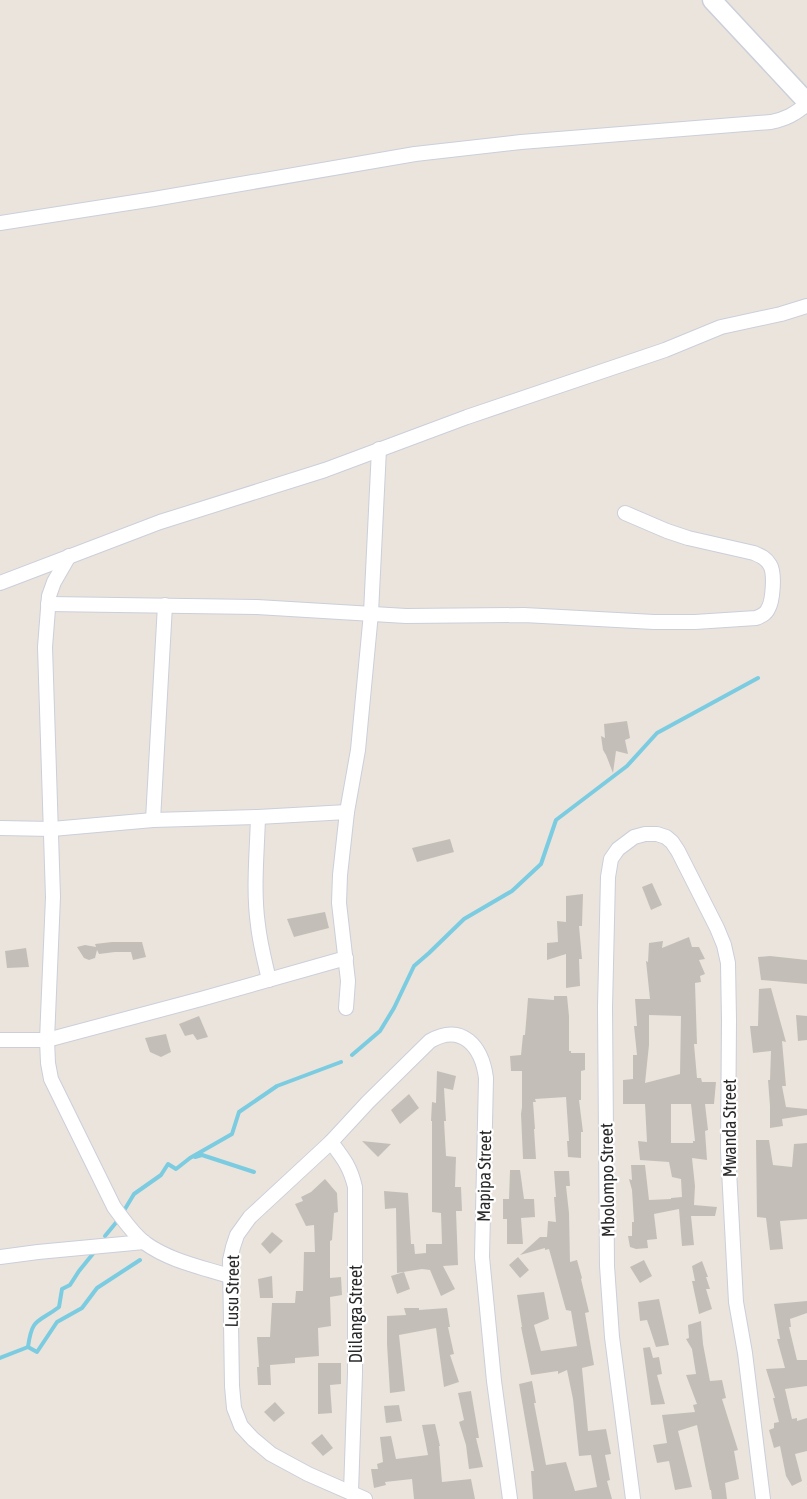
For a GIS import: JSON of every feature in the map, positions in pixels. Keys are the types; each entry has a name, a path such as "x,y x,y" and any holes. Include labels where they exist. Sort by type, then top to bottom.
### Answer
{"street":[{"path":"0,223 416,154 521,142 771,122 795,114 807,103 712,0"},
{"path":"0,583 160,522 325,470 467,417 665,350 721,327 807,306"},
{"path":"346,1008 348,981 339,903 340,874 347,812 358,750 372,613 379,449"},
{"path":"48,604 257,607 406,616 524,615 654,622 756,618 769,608 773,575 769,562 764,557 688,538 625,513"},
{"path":"69,556 54,582 48,604 45,647 53,897 47,1040 51,1079 114,1207 126,1224 144,1242 171,1258 229,1276"},
{"path":"153,820 165,605"},
{"path":"0,828 52,829 153,820 347,812"},
{"path":"258,817 256,904 269,980"},
{"name":"Mwanda Street","path":"611,859 618,849 634,837 645,834 666,837 678,851 724,945 728,963 728,1151 736,1302 745,1353 763,1499"},
{"name":"Mbolompo Street","path":"611,859 608,886 605,1007 608,1266 612,1337 633,1499"},
{"path":"0,1040 47,1040 346,958"},
{"name":"Mapipa Street","path":"331,1142 437,1036 458,1034 465,1037 479,1053 484,1068 486,1094 482,1257 494,1381 510,1499"},
{"name":"Lusu Street","path":"331,1142 250,1217 237,1235 230,1260 229,1276 232,1386 234,1408 242,1426 253,1439 271,1454 308,1474 351,1492"},
{"name":"Dlilanga Street","path":"331,1142 346,1162 355,1187 355,1373 351,1492"},
{"path":"0,1257 144,1242"},
{"path":"351,1492 365,1499"}],"building":[{"path":"627,721 630,738 625,740 628,754 616,751 613,773 603,750 601,736 605,738 604,724"},
{"path":"450,839 454,852 417,862 412,848"},
{"path":"652,883 662,905 651,910 642,887"},
{"path":"583,894 582,926 579,926 582,959 579,959 580,986 566,988 566,954 547,960 547,943 558,942 557,921 566,922 566,896"},
{"path":"325,912 329,928 294,937 287,919"},
{"path":"689,937 692,947 699,947 705,959 699,960 705,974 700,976 701,982 695,983 697,1044 694,1044 697,1078 701,1078 702,1082 716,1082 714,1104 705,1104 708,1130 705,1131 707,1160 692,1158 695,1186 694,1205 717,1207 715,1216 691,1216 694,1245 682,1246 679,1209 654,1214 657,1239 647,1240 648,1248 636,1249 630,1247 628,1236 632,1236 632,1222 634,1222 629,1179 632,1180 631,1165 645,1165 649,1200 682,1197 681,1179 672,1177 669,1162 640,1160 638,1141 647,1142 645,1104 623,1104 623,1080 633,1079 633,1055 637,1055 634,1026 637,1026 635,999 650,999 646,961 648,962 649,943 663,941 662,948","holes":["649,1015 681,1016 680,1074 645,1083","671,1104 691,1104 695,1141 693,1143 671,1143"]},
{"path":"142,942 146,957 133,960 131,952 99,954 97,950 95,958 89,960 84,958 77,947 85,945 96,947 95,944"},
{"path":"26,948 29,967 7,968 5,951"},
{"path":"758,957 807,960 807,984 761,980"},
{"path":"771,988 786,1042 782,1041 786,1086 782,1086 786,1107 807,1109 807,1115 782,1119 783,1126 770,1128 768,1080 770,1080 771,1051 753,1053 750,1026 758,1026 759,989"},
{"path":"554,996 567,996 569,1051 585,1053 585,1070 581,1071 581,1100 579,1100 583,1132 581,1132 581,1158 568,1157 566,1097 535,1099 536,1102 533,1102 536,1159 523,1159 522,1071 511,1071 510,1056 521,1055 528,998 554,1000"},
{"path":"796,1015 807,1016 807,1040 798,1041"},
{"path":"199,1016 208,1037 197,1040 193,1034 185,1036 179,1024"},
{"path":"166,1034 171,1052 161,1057 150,1052 145,1038"},
{"path":"437,1071 456,1076 453,1090 444,1088 446,1121 444,1121 446,1156 456,1157 455,1187 461,1187 462,1211 456,1211 458,1265 443,1266 455,1289 441,1296 430,1270 397,1273 396,1208 385,1209 384,1191 408,1193 411,1244 414,1244 415,1254 426,1253 426,1244 442,1244 441,1213 432,1212 431,1121 432,1102 436,1103"},
{"path":"409,1094 419,1108 400,1124 391,1110"},
{"path":"756,1140 769,1140 773,1165 792,1167 794,1144 807,1143 807,1219 780,1221 783,1249 770,1250 766,1218 757,1217"},
{"path":"362,1141 391,1144 378,1157"},
{"path":"510,1170 520,1170 524,1199 534,1199 535,1217 521,1218 523,1244 507,1244 507,1219 503,1219 503,1199 509,1199"},
{"path":"554,1171 569,1171 570,1186 566,1186 570,1262 577,1260 582,1278 589,1312 585,1313 594,1365 582,1368 588,1431 606,1429 611,1454 605,1455 610,1480 607,1481 612,1499 533,1499 531,1471 534,1471 519,1384 532,1381 546,1465 566,1462 575,1491 597,1487 591,1455 579,1456 573,1399 567,1370 558,1374 558,1371 531,1375 521,1327 517,1295 544,1292 549,1319 534,1325 541,1351 577,1346 571,1311 566,1310 549,1249 520,1255 540,1237 547,1237 548,1221 556,1222"},
{"path":"325,1179 337,1193 338,1212 334,1213 332,1240 330,1241 330,1278 341,1277 342,1295 330,1297 331,1326 318,1328 319,1356 295,1358 295,1363 270,1365 271,1385 258,1385 257,1337 270,1337 272,1303 295,1303 296,1291 303,1291 304,1252 315,1252 314,1225 306,1226 295,1204 303,1201 301,1197 311,1192"},
{"path":"272,1232 283,1241 270,1254 261,1244"},
{"path":"518,1257 529,1270 520,1278 509,1265"},
{"path":"644,1260 652,1276 640,1283 630,1267"},
{"path":"702,1261 708,1277 706,1277 710,1289 706,1289 712,1309 699,1314 692,1281 695,1281 692,1266"},
{"path":"404,1272 410,1289 397,1294 391,1276"},
{"path":"272,1276 273,1298 260,1298 258,1279"},
{"path":"659,1299 669,1345 656,1347 647,1320 640,1321 638,1302"},
{"path":"807,1301 807,1313 790,1319 791,1327 789,1327 797,1360 807,1360 807,1386 785,1389 792,1419 797,1418 797,1421 807,1418 807,1451 795,1454 802,1481 792,1486 786,1476 780,1446 774,1448 769,1430 774,1428 774,1423 779,1422 773,1398 775,1398 766,1369 785,1368 777,1339 780,1339 774,1304"},
{"path":"404,1308 419,1308 419,1310 447,1308 450,1327 448,1327 454,1354 450,1355 459,1382 444,1387 436,1328 399,1335 405,1391 390,1393 387,1316 406,1315"},
{"path":"701,1321 710,1381 722,1380 726,1398 722,1399 738,1450 734,1451 739,1479 725,1483 727,1499 712,1499 697,1425 678,1431 692,1487 675,1490 669,1461 657,1463 653,1445 667,1443 662,1415 695,1412 693,1405 697,1404 686,1375 696,1374 692,1349 686,1339 689,1338 688,1325"},
{"path":"650,1347 653,1358 659,1357 662,1374 657,1375 665,1404 651,1405 643,1348"},
{"path":"318,1363 341,1363 341,1384 330,1385 332,1413 318,1414"},
{"path":"471,1391 479,1438 476,1438 483,1467 469,1469 466,1445 459,1422 464,1420 458,1393"},
{"path":"275,1402 285,1413 274,1422 264,1412"},
{"path":"399,1405 402,1421 386,1423 384,1406"},
{"path":"435,1424 440,1446 442,1482 471,1479 475,1499 414,1499 412,1479 385,1482 386,1485 374,1488 371,1469 378,1469 377,1464 383,1462 380,1437 391,1436 396,1459 428,1455 422,1425"},
{"path":"322,1434 333,1448 323,1456 311,1443"}],"waterway":[{"path":"352,1055 380,1031 414,966 464,919 512,891 541,864 556,820 627,766 657,733 758,678"},
{"path":"125,1209 134,1194 161,1175 168,1164 176,1169 190,1158 232,1134 239,1112 277,1086 341,1062"},
{"path":"195,1157 202,1155 254,1172"},
{"path":"105,1236 119,1219"},
{"path":"28,1347 34,1325 59,1307 62,1289 70,1285 96,1250"},
{"path":"28,1347 37,1352 57,1322 82,1308 97,1288 140,1260"},
{"path":"0,1358 28,1347"}]}
